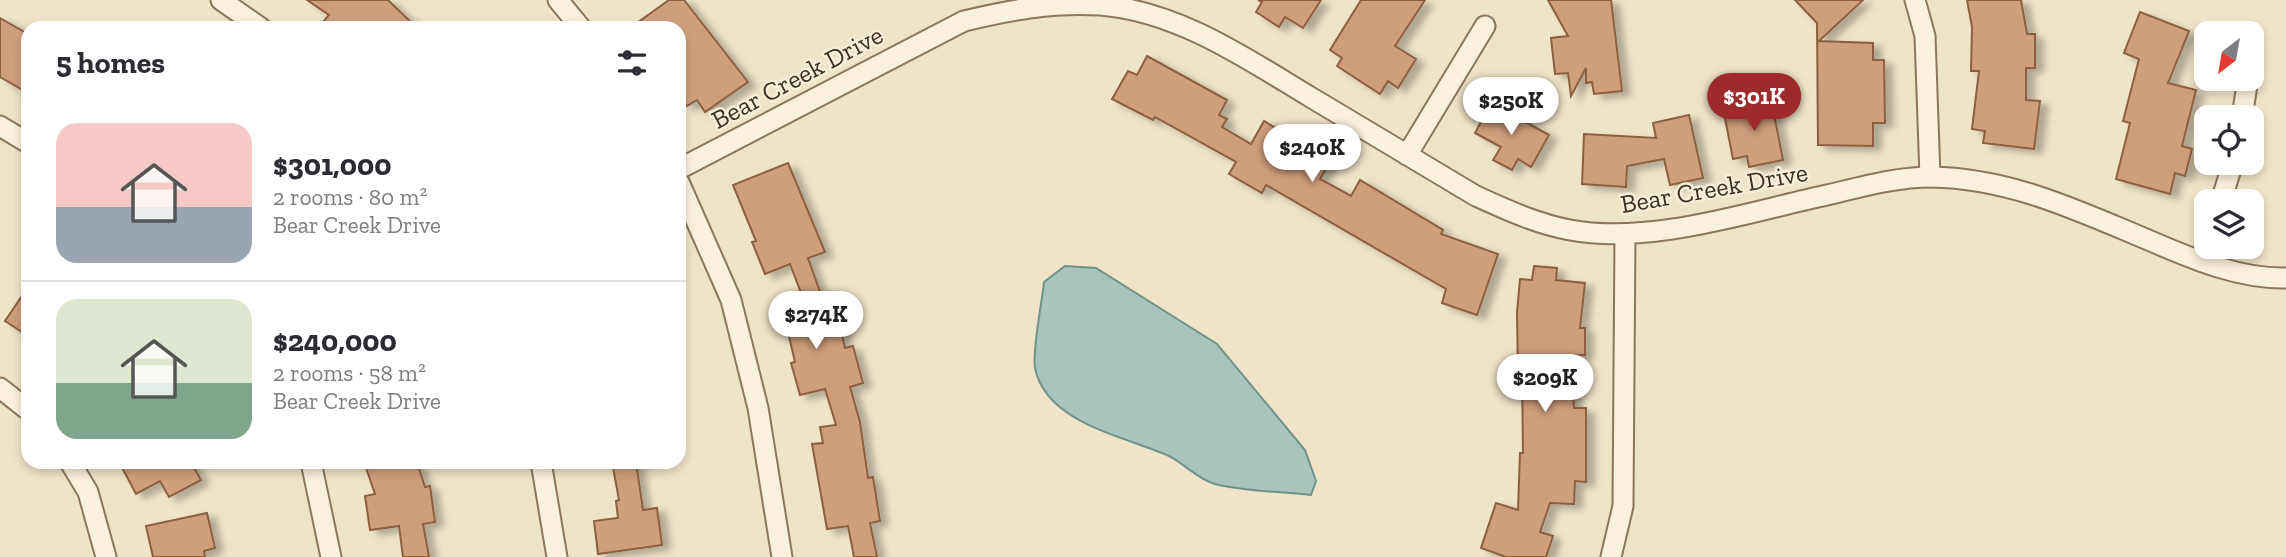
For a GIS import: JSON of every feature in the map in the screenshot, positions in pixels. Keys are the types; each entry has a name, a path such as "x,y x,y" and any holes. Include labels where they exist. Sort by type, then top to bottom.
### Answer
{"street":[{"path":"221,0 251,21"},
{"path":"558,0 575,21"},
{"path":"1915,0 1925,36 1930,177"},
{"name":"Bear Creek Drive","path":"686,165 964,21 1012,9 1047,4 1102,5 1168,21 1210,38 1476,196 1522,218 1572,230 1625,234 1674,228 1890,181 1930,177 1997,183 2194,249"},
{"path":"1407,155 1485,26"},
{"path":"0,126 21,139"},
{"path":"686,198 731,300 758,408 782,557"},
{"path":"1611,557 1623,506 1625,234"},
{"name":"Bear Creek Drive","path":"2215,259 2234,271 2286,278"},
{"path":"0,388 21,404"},
{"path":"74,469 88,492 106,557"},
{"path":"313,469 331,557"},
{"path":"542,469 557,557"}],"water":[{"path":"1065,266 1096,268 1217,344 1305,450 1316,481 1311,495 1238,489 1209,482 1169,456 1091,426 1055,403 1042,387 1035,368 1035,350 1044,282"}],"building":[{"path":"307,0 388,0 410,21 324,21 329,15"},
{"path":"669,0 684,0 748,82 705,112 697,100 687,106 686,21 640,21"},
{"path":"1258,0 1321,0 1303,28 1285,17 1279,27 1256,12 1262,2"},
{"path":"1361,0 1425,0 1395,46 1416,59 1398,88 1388,81 1380,94 1337,66 1342,58 1330,50"},
{"path":"1548,0 1611,0 1622,91 1594,94 1592,82 1586,83 1586,68 1571,96 1568,73 1555,74 1551,38 1568,36"},
{"path":"1795,0 1863,0 1819,41 1873,43 1873,60 1884,60 1885,123 1873,123 1873,146 1818,145 1817,23"},
{"path":"1967,0 2021,0 2027,34 2035,34 2035,68 2026,68 2026,100 2040,101 2034,149 1983,143 1985,131 1972,129 1979,71 1971,71 1972,27"},
{"path":"2140,12 2189,31 2168,83 2196,91 2182,146 2192,149 2185,176 2175,173 2170,194 2116,179 2130,123 2123,121 2139,59 2124,53"},
{"path":"0,18 21,30 21,89 0,77"},
{"path":"1147,56 1227,100 1219,115 1227,119 1222,127 1251,144 1264,121 1330,162 1320,179 1351,196 1360,180 1443,230 1441,234 1498,254 1477,315 1442,303 1446,289 1266,185 1262,193 1229,174 1236,162 1155,117 1153,120 1112,99 1128,71 1137,75"},
{"path":"1771,99 1783,160 1749,167 1747,156 1733,159 1723,108"},
{"path":"1491,103 1549,135 1531,167 1518,159 1512,170 1493,160 1501,147 1475,133"},
{"path":"1689,115 1703,178 1670,185 1664,159 1627,166 1626,187 1582,184 1584,134 1656,138 1653,123"},
{"path":"788,163 825,252 808,258 822,297 833,295 845,348 853,346 863,383 850,387 860,422 868,478 873,477 880,521 870,523 877,557 854,557 848,526 827,529 812,444 823,443 820,427 836,425 825,389 800,395 791,363 795,362 784,315 802,311 800,302 804,301 790,264 765,274 752,242 756,241 733,185"},
{"path":"1534,266 1557,268 1556,280 1585,283 1580,328 1585,328 1585,355 1574,355 1573,394 1574,408 1586,408 1586,482 1575,481 1574,504 1550,503 1540,532 1553,536 1546,557 1506,557 1481,548 1496,503 1518,510 1520,453 1523,453 1522,376 1518,376 1517,312 1520,279 1532,280"},
{"path":"21,297 21,331 5,321"},
{"path":"123,469 195,469 201,480 169,497 160,481 136,494"},
{"path":"366,469 419,469 425,487 430,486 435,522 423,524 429,557 403,557 399,526 370,530 365,496 375,494"},
{"path":"613,469 637,469 643,510 657,508 662,545 598,554 594,521 618,518 616,501 619,500"},
{"path":"207,513 215,548 204,551 205,557 153,557 146,526"}]}
